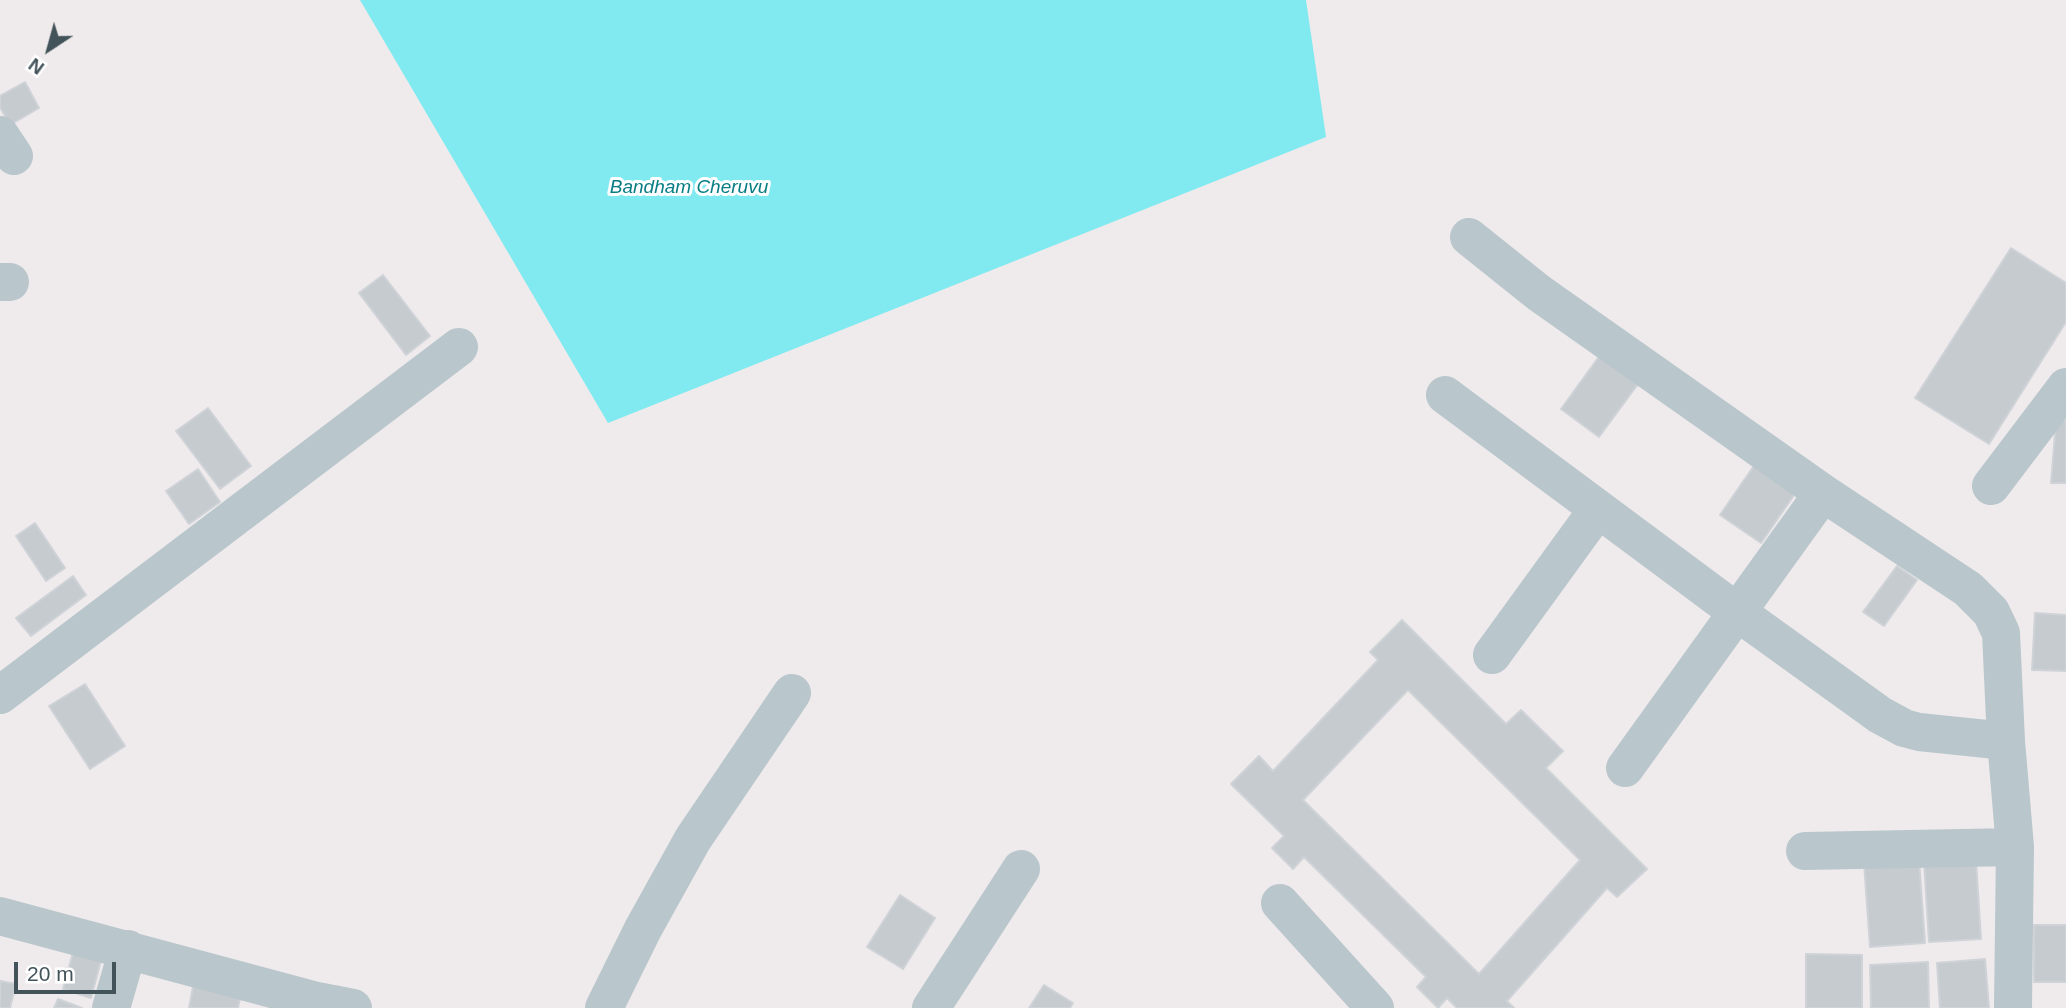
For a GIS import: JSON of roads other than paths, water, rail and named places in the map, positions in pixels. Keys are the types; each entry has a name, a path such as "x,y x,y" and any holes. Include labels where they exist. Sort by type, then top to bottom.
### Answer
{"street":[{"path":"1469,237 1539,293 1823,493 1968,589 1991,612 2001,633 2015,847 2012,1008"},
{"path":"0,695 458,347"},
{"path":"1991,486 2066,387"},
{"path":"1446,395 1880,715 1904,728 1919,732 2006,741"},
{"path":"1625,768 1823,493"},
{"path":"1492,655 1598,509"},
{"path":"604,1008 643,929 693,839 792,694"},
{"path":"1805,851 2015,847"},
{"path":"931,1008 1021,869"},
{"path":"1280,902 1375,1008"},
{"path":"0,916 317,1001 353,1008"},
{"path":"111,1008 128,949"}],"water":[{"name":"Bandham Cheruvu","path":"360,0 1306,0 1326,137 608,423"}]}
